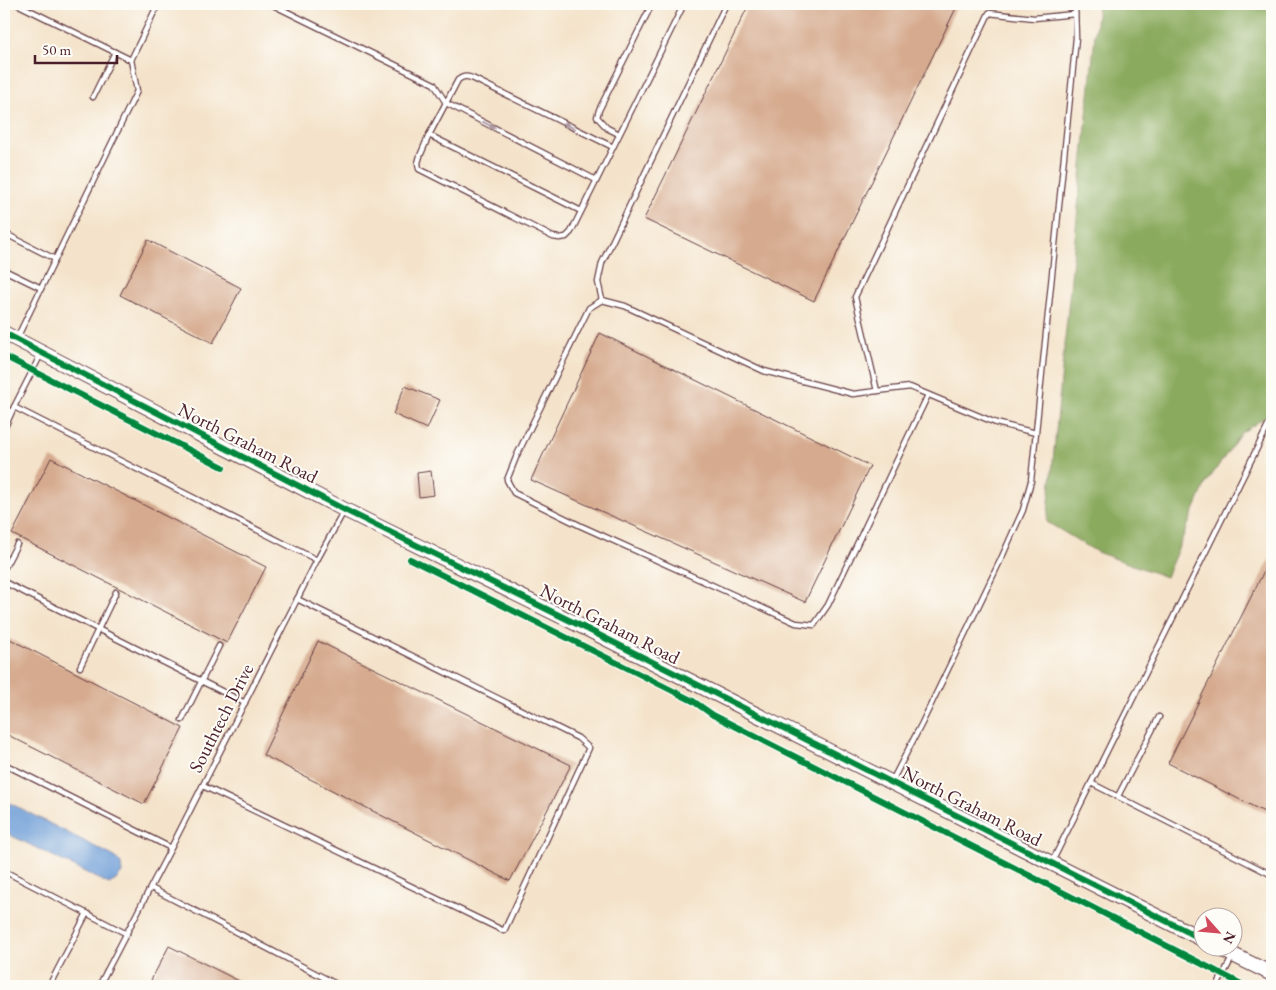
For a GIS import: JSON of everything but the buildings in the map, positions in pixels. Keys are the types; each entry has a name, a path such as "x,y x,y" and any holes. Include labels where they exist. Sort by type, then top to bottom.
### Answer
{"street":[{"name":"North Graham Road","path":"10,336 345,510 585,628 1194,935"},
{"path":"1239,958 1272,974"}],"lane":[{"path":"17,4 131,60"},
{"path":"10,336 41,288 137,91 131,60 158,4"},
{"path":"271,4 434,84 446,103 596,180"},
{"path":"619,134 607,128 597,117 652,4"},
{"path":"613,147 466,76 458,80 418,163 419,169 545,233 559,238 566,237 581,211 596,180 613,147 684,4"},
{"path":"602,300 598,282 602,263 726,4"},
{"path":"891,782 922,723 1023,510 1031,481 1076,38 1075,4"},
{"path":"877,391 855,296 989,13 1034,18 1075,14"},
{"path":"93,97 115,52"},
{"path":"430,135 581,211"},
{"path":"4,233 55,259"},
{"path":"4,270 41,288"},
{"path":"928,395 828,605 814,625 796,623 581,526 514,493 507,480 517,455 589,308 602,300 625,306 764,371 853,394 910,387 996,423 1036,433"},
{"path":"4,429 41,352"},
{"path":"14,407 317,560"},
{"path":"1051,863 1272,418"},
{"name":"Southtech Drive","path":"100,986 317,560 345,510"},
{"path":"4,569 17,544"},
{"path":"4,582 245,703"},
{"path":"80,667 116,592"},
{"path":"203,786 504,931 590,748 578,738 297,599"},
{"path":"182,720 219,646"},
{"path":"1118,796 1159,718"},
{"path":"4,764 171,848"},
{"path":"1091,783 1272,875"},
{"path":"4,871 127,934"},
{"path":"151,888 340,986"},
{"path":"49,986 87,913"},
{"path":"1217,986 1231,958"}],"green space":[{"path":"1098,4 1272,4 1272,413 1241,433 1205,485 1166,577 1097,552 1047,522"}],"water":[{"path":"4,800 115,857 121,864 122,873 109,884 4,832"}],"cycle path":[{"path":"4,333 345,510 585,628 1194,935"},
{"path":"4,356 223,467"},
{"path":"410,559 693,701 713,715 1245,986"}]}
